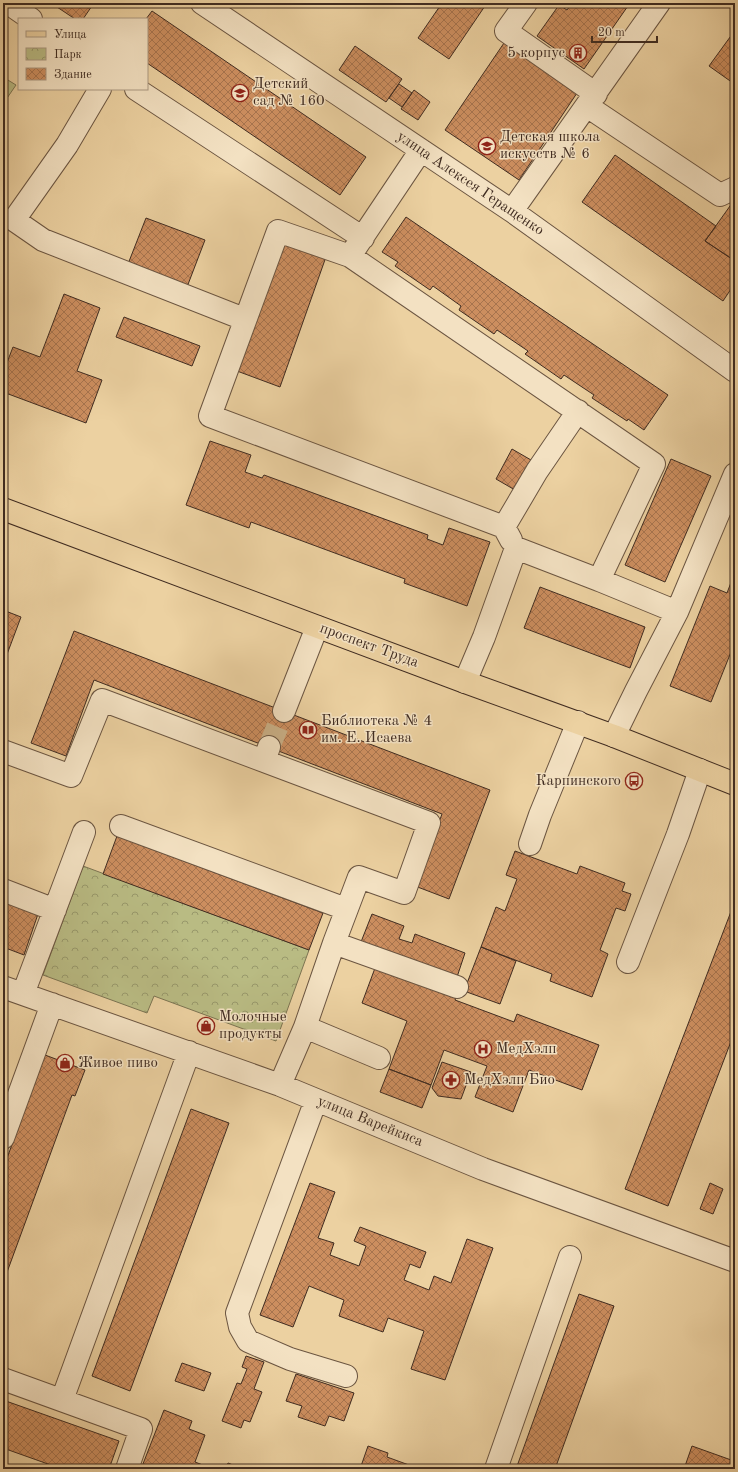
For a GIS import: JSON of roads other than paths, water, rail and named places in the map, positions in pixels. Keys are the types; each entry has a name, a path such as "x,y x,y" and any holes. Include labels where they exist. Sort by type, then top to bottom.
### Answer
{"main road":[{"name":"проспект Труда","path":"3,509 465,682 578,722 735,784"}],"street":[{"path":"8,3 30,18"},
{"name":"улица Алексея Геращенко","path":"202,3 512,211 735,371"},
{"path":"526,3 506,32 592,100 720,195 735,188"},
{"path":"512,211 592,100 659,3"},
{"path":"99,90 66,145 14,220 43,240 244,319"},
{"path":"138,90 363,238"},
{"path":"350,256 421,150"},
{"path":"599,580 654,464 350,256 278,231 244,319 210,416 504,527 516,548 677,612"},
{"path":"504,527 537,471 578,411"},
{"path":"614,736 677,612 735,474"},
{"path":"465,682 484,637 516,548"},
{"path":"284,711 317,626"},
{"path":"3,751 71,776 102,700 267,754 429,823 404,893 359,877 346,909 305,1027 280,1085"},
{"path":"530,844 540,815 578,722"},
{"path":"628,962 678,834 700,770"},
{"path":"121,826 346,909"},
{"path":"13,990 55,910 84,832"},
{"path":"3,890 55,910"},
{"path":"334,943 457,987"},
{"name":"улица Варейкиса","path":"13,990 280,1085 483,1168 735,1261"},
{"path":"3,1138 52,1004"},
{"path":"305,1027 379,1058"},
{"path":"62,1400 189,1052"},
{"path":"316,1100 236,1313 240,1328 248,1341 290,1359 346,1376"},
{"path":"496,1469 570,1257"},
{"path":"3,1379 141,1429 127,1469"}],"tunnel":[{"path":"269,747 284,711"}],"place":[{"name":"5 корпус","path":"578,53"},
{"name":"Детский сад № 160","path":"240,93"},
{"name":"Детская школа искусств № 6","path":"487,146"},
{"name":"Библиотека № 4 им. Е. Исаева","path":"308,730"},
{"name":"Карпинского","path":"634,781"},
{"name":"Молочные продукты","path":"206,1026"},
{"name":"МедХэлп","path":"483,1049"},
{"name":"Живое пиво","path":"65,1063"},
{"name":"МедХэлп Био","path":"451,1080"}]}
